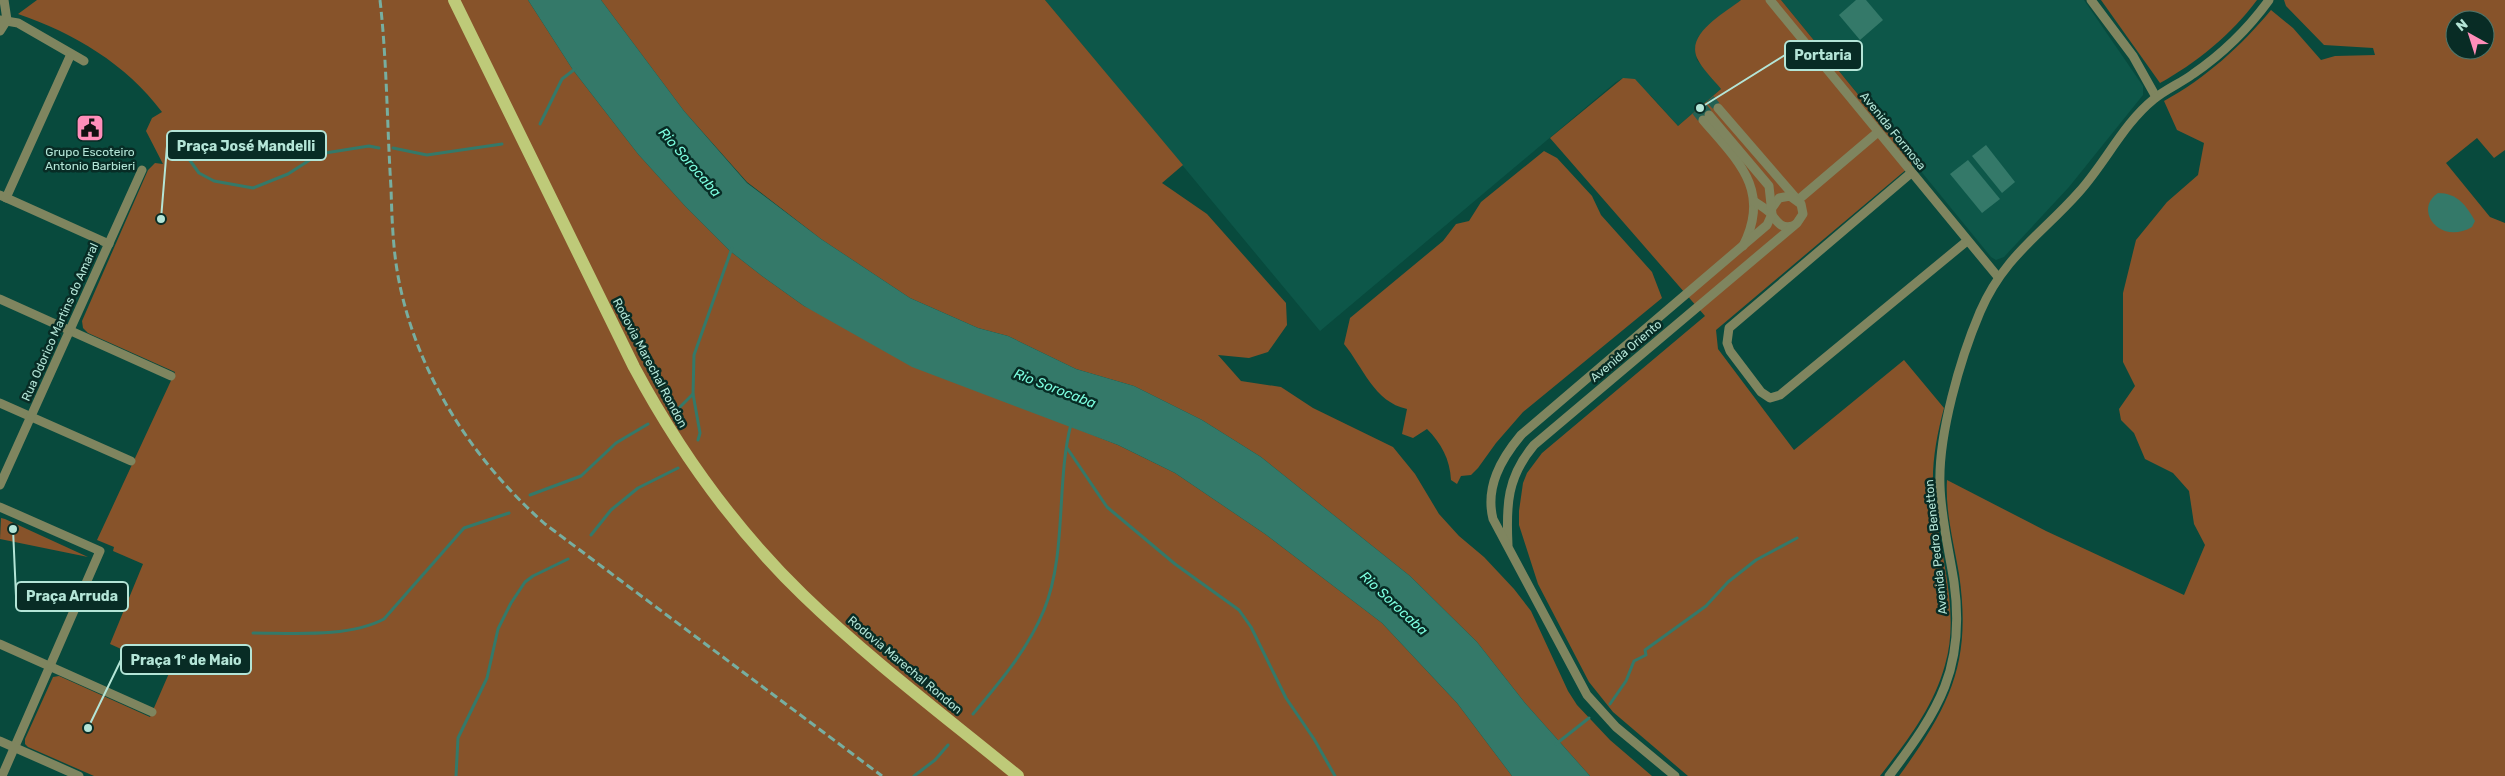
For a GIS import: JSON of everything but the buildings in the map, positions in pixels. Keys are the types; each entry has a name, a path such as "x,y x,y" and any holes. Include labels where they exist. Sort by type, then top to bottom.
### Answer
{"main road":[{"name":"Rodovia Marechal Rondon","path":"454,0 634,368 665,422 708,486 762,553 824,614 1018,776"}],"street":[{"path":"0,31 3,20 4,0"},
{"name":"Avenida Formosa","path":"1770,0 1998,277"},
{"path":"2092,0 2133,56 2156,97"},
{"name":"Avenida Pedro Benetton","path":"1889,776 1926,726 1945,688 1953,665 1957,620 1940,486 1941,457 1954,393 1967,348 1980,313 1998,277 2030,239 2080,192 2135,117 2156,97 2216,56 2243,32 2269,0"},
{"path":"3,20 18,23 84,61"},
{"path":"71,54 3,196 109,244"},
{"path":"1718,108 1801,204 1803,214 1794,226 1778,224 1772,211 1769,186 1749,177"},
{"name":"Avenida Oriento","path":"1741,249 1752,222 1754,201 1749,177 1706,117 1769,186"},
{"path":"1796,199 1878,132"},
{"name":"Rua Odorico Martins do Amaral","path":"0,485 142,170"},
{"path":"1911,173 1729,328 1727,343 1730,351 1761,392 1770,398 1780,395 1967,241"},
{"path":"1772,211 1779,198 1784,196 1796,199"},
{"path":"1754,201 1772,211"},
{"name":"Avenida Oriento","path":"1675,776 1612,723 1587,695 1493,519 1490,504 1494,478 1510,449 1539,420 1764,230 1772,211"},
{"name":"Avenida Oriento","path":"1509,548 1507,510 1509,493 1517,468 1534,445 1794,226"},
{"path":"0,299 171,376"},
{"path":"0,402 131,461"},
{"path":"0,507 100,551 2,776"},
{"path":"0,644 152,712"},
{"path":"0,741 79,776"}],"shaded area":[{"path":"37,0 528,0 573,70 638,154 685,206 730,251 804,306 1070,426 1118,445 1175,473 1265,534 1382,623 1457,703 1512,776 94,776 28,747 25,744 25,739 53,677 59,676 150,717 170,671 110,644 143,564 113,551 114,547 97,540 175,372 88,333 83,328 82,321 148,170 155,163 163,164 146,131 152,118 162,112 132,79 98,52 59,31 18,14"},
{"path":"601,0 1045,0 1183,165 1162,183 1207,214 1286,303 1287,325 1268,352 1249,358 1218,355 1241,381 1281,387 1313,408 1393,447 1415,474 1439,514 1459,536 1484,557 1514,589 1531,611 1568,691 1577,705 1610,740 1652,776 1590,776 1525,703 1477,642 1410,576 1261,457 1202,420 1134,386 1076,369 1008,336 978,328 910,298 821,239 747,182 684,111"},
{"path":"1045,0 1741,0 1698,37 1695,51 1697,60 1721,89 1678,126 1651,96 1623,78 1616,82 1320,331"},
{"path":"1741,0 1781,0 1914,163 1716,330 1718,349 1794,450 1904,360 1944,408 1935,448 1933,487 1949,599 1951,621 1949,643 1945,665 1934,696 1918,724 1880,776 1688,776 1613,712 1589,682 1538,584 1519,525 1523,483 1527,473 1542,453 1705,316 1550,138 1623,78 1635,79 1678,126 1721,89 1697,58 1695,49 1697,40 1709,24"},
{"path":"1781,0 2084,0 2143,86 2143,95 2069,187 2004,257 1996,260 1991,257"},
{"path":"2101,0 2257,0 2247,13 2213,47 2160,83"},
{"path":"2284,0 2505,0 2505,150 2494,158 2477,138 2446,163 2490,217 2505,223 2505,776 1899,776 1917,751 1944,705 1959,659 1962,633 1962,605 1949,515 1947,480 2046,531 2184,595 2205,545 2194,524 2189,491 2173,473 2145,459 2134,433 2121,420 2119,409 2135,386 2123,362 2123,293 2136,240 2167,202 2198,175 2204,143 2177,130 2164,101 2208,72 2235,49 2271,10 2293,28 2321,60 2335,56 2375,55 2373,48 2324,45 2286,6"},
{"path":"1544,151 1557,158 1592,196 1601,215 1652,272 1662,298 1523,412 1496,443 1478,468 1471,475 1461,476 1457,484 1451,480 1449,465 1444,452 1437,440 1427,429 1413,438 1402,434 1407,409 1386,399 1378,391 1344,344 1350,318 1443,241 1456,224 1469,221 1481,202"},
{"path":"1,518 5,519 88,557 0,539"}],"water":[{"name":"Rio Sorocaba","path":"528,0 601,0 684,111 747,183 821,239 910,298 978,328 1008,336 1076,369 1134,386 1202,420 1261,457 1410,576 1477,642 1525,703 1590,776 1512,776 1457,703 1382,623 1265,534 1175,473 1118,445 912,367 804,306 762,276 730,251 685,206 638,154 573,70"},
{"path":"1856,0 1866,0 1883,20 1860,40 1839,15"},
{"path":"1986,145 2015,182 2002,193 1972,156"},
{"path":"1968,160 2000,199 1982,213 1950,174"},
{"path":"2438,193 2451,195 2460,201 2475,221 2472,227 2460,232 2449,232 2440,229 2433,223 2429,216 2428,208 2431,200"}],"waterway":[{"path":"540,124 562,79 575,69"},
{"path":"393,148 427,155 502,144"},
{"path":"184,145 186,155 199,173 214,181 253,188 288,174 319,154 369,146 379,148"},
{"path":"698,440 700,433 693,394 694,355 732,248"},
{"path":"678,409 693,394"},
{"path":"530,495 581,476 616,443 648,424"},
{"path":"973,714 1022,652 1044,610 1056,565 1066,446 1071,424"},
{"path":"1067,448 1107,507 1175,564 1239,610 1251,627 1286,698 1314,739 1335,776"},
{"path":"591,535 611,510 638,488 678,468"},
{"path":"253,633 303,634 337,632 370,625 384,619 464,528 509,513"},
{"path":"1610,704 1626,681 1634,661 1646,655 1645,650 1706,606 1728,582 1756,560 1797,538"},
{"path":"456,776 458,738 487,678 498,629 511,603 525,582 533,576 568,559"},
{"path":"1556,744 1589,718"},
{"path":"914,776 935,760 948,745"}],"tunnel":[{"path":"1710,99 1718,108"},
{"path":"1702,106 1709,115"},
{"path":"1696,111 1703,120"}],"railway":[{"path":"380,0 386,70 392,225 400,286 421,354 453,416 473,446 495,473 519,500 545,524 882,776"}],"place":[{"name":"Portaria","path":"1700,108"},
{"name":"Grupo Escoteiro Antonio Barbieri","path":"90,128"},
{"name":"Praça José Mandelli","path":"161,219"},
{"name":"Praça Arruda","path":"13,529"},
{"name":"Praça 1º de Maio","path":"88,728"}]}
